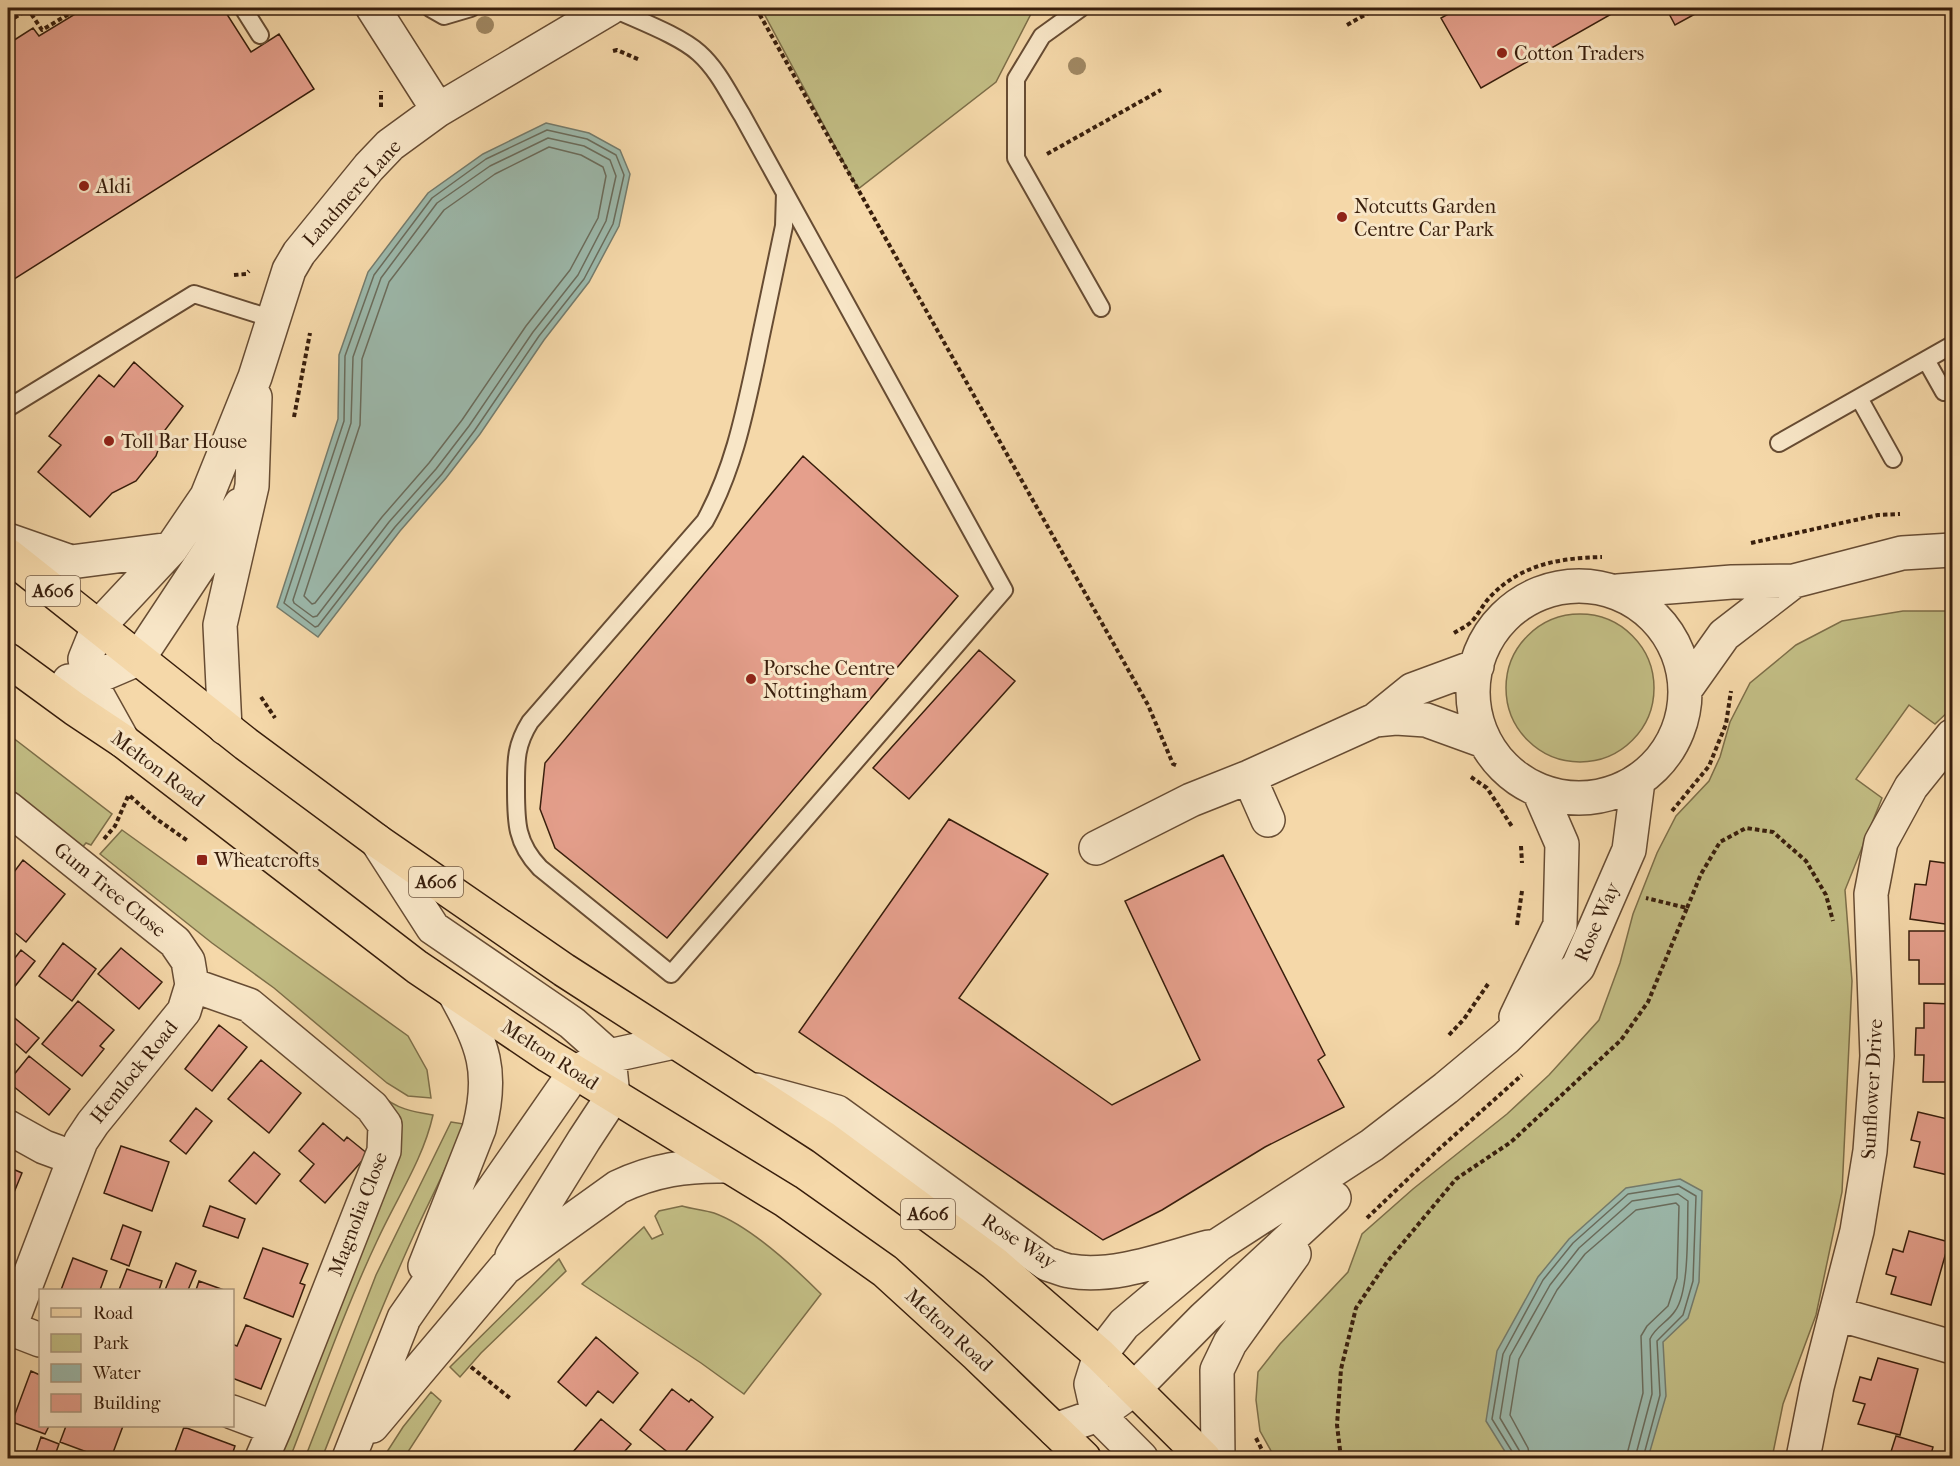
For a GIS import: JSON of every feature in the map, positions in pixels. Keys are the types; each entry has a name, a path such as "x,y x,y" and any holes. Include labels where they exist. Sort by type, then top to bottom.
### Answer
{"main road":[{"name":"Melton Road","path":"8,555 225,728 377,841 564,970 823,1137 994,1263 1100,1355 1204,1458"},
{"name":"Melton Road","path":"8,660 123,741 289,870 455,994 613,1096 786,1201 885,1271 1084,1458"}],"street":[{"path":"373,8 438,110"},
{"name":"Landmere Lane","path":"98,627 171,549 207,496 255,377 289,270 299,253 369,168 390,146 438,110 611,8"},
{"name":"Landmere Lane","path":"225,728 220,625 252,486 255,377"},
{"path":"39,684 89,680 138,658 252,486"},
{"path":"8,540 71,562 171,549"},
{"path":"1618,591 1650,610 1673,639 1682,663 1685,690 1682,722 1665,755 1638,781 1604,796 1575,798 1539,791 1507,771 1484,741 1477,722 1474,694 1477,666 1485,644 1503,616 1534,594 1570,585 1618,591 1732,582 1794,581 1902,553 1953,550"},
{"path":"1685,690 1724,635 1794,581"},
{"path":"98,627 85,659 89,680 123,741"},
{"path":"1096,848 1191,800 1250,777 1375,720 1412,690 1477,666"},
{"path":"1375,720 1396,718 1426,720 1484,741"},
{"name":"Sunflower Drive","path":"1803,1458 1816,1387 1837,1314 1863,1200 1876,1093 1876,996 1871,894 1881,842 1911,787 1953,736"},
{"path":"1250,777 1268,820"},
{"name":"Rose Way","path":"1098,1414 1091,1384 1100,1355 1124,1324 1218,1245 1372,1145 1446,1088 1506,1038 1578,967 1629,850 1638,781"},
{"name":"Rose Way","path":"1506,1038 1560,925 1562,844 1539,791"},
{"name":"Gum Tree Close","path":"8,808 175,942 188,961 192,985"},
{"name":"Melton Road","path":"377,841 433,928 572,1023 609,1056"},
{"name":"Hemlock Road","path":"8,1330 81,1141 184,1011 192,985"},
{"name":"Magnolia Close","path":"192,985 249,1005 372,1107 385,1125 384,1151 262,1458"},
{"path":"350,1455 479,1129 484,1110 487,1085 484,1058 476,1032 455,994"},
{"path":"404,1318 575,1072 609,1056 674,1042"},
{"path":"350,1455 418,1370 505,1268 613,1096 609,1056"},
{"name":"Rose Way","path":"745,1087 837,1112 1047,1264 1070,1272 1128,1268 1218,1245"},
{"path":"8,1127 44,1147 74,1158"},
{"name":"Rose Way","path":"1218,1458 1217,1370 1230,1343 1372,1145"},
{"path":"505,1268 618,1187 637,1178 663,1170 697,1165 726,1166"},
{"name":"Rose Way","path":"1055,1430 1098,1414 1134,1389 1204,1318 1334,1198"},
{"path":"1837,1314 1953,1347"},
{"path":"8,1330 39,1340"},
{"path":"234,1413 274,1428"},
{"path":"1098,1414 1141,1458"}],"lane":[{"path":"243,8 260,35"},
{"path":"430,8 444,16 471,8"},
{"path":"611,8 673,37 698,52 717,72 785,193 1004,590 671,974 531,859 520,840 516,824 516,756 521,738 531,722 705,521 717,500 740,434 784,226 785,193"},
{"path":"1081,8 1042,36 1016,79 1016,158 1101,308"},
{"path":"8,408 194,294 273,319"},
{"path":"1779,443 1953,345"},
{"path":"1926,360 1944,392"},
{"path":"1859,398 1893,459"}],"path":[{"path":"8,22 28,9 42,30 79,8"},
{"path":"756,8 1149,705 1173,764 1186,770"},
{"path":"1347,25 1377,8"},
{"path":"607,53 617,50 640,60"},
{"path":"379,84 382,93 381,109"},
{"path":"1022,168 1161,90"},
{"path":"292,425 310,333"},
{"path":"1742,545 1878,515"},
{"path":"1449,636 1471,622 1489,597 1508,580 1536,566 1568,558 1613,558"},
{"path":"1667,816 1709,766 1725,724 1735,662 1724,635"},
{"path":"256,690 276,720"},
{"path":"1468,774 1487,788 1517,835"},
{"path":"99,846 115,826 128,795"},
{"path":"1341,1458 1337,1425 1341,1369 1356,1308 1387,1262 1456,1179 1511,1142 1621,1040 1648,1002 1701,874 1720,842 1746,828 1773,832 1806,861 1826,895 1834,924"},
{"path":"1521,845 1523,866"},
{"path":"1516,928 1522,886"},
{"path":"1642,897 1687,908"},
{"path":"1448,1035 1464,1019 1495,975"},
{"path":"1362,1223 1438,1150 1526,1071"},
{"path":"471,1367 510,1399"}],"green space":[{"path":"761,8 1034,8 996,82 858,189"},
{"path":"1903,611 1952,611 1952,708 1935,724 1909,705 1856,779 1882,798 1845,890 1852,981 1842,1192 1816,1315 1783,1404 1772,1458 1275,1458 1260,1431 1256,1400 1258,1372 1280,1344 1348,1272 1362,1234 1413,1189 1507,1114 1549,1075 1599,1020 1620,963 1633,914 1657,853 1676,816 1709,781 1720,757 1730,722 1750,683 1796,645 1842,621"},
{"path":"1580,614 1608,620 1632,636 1648,660 1654,688 1648,716 1632,740 1608,756 1580,762 1552,756 1528,740 1512,716 1506,688 1512,660 1528,636 1552,620"},
{"path":"8,734 112,814 91,845 86,843 79,851 8,793"},
{"path":"122,830 408,1036 427,1070 431,1098 408,1096 387,1083 274,988 212,943 100,854"},
{"path":"382,1095 399,1107 433,1115 429,1132 416,1164 384,1225 353,1294 290,1458 279,1458 321,1346"},
{"path":"451,1122 464,1124 389,1292 322,1458 305,1458 376,1275"},
{"path":"682,1206 714,1213 742,1227 785,1260 821,1294 744,1394 582,1284 644,1227 652,1239 663,1234 655,1216 659,1211"},
{"path":"559,1259 566,1271 481,1353 460,1377 450,1367"},
{"path":"431,1392 441,1401 404,1458 383,1458 403,1427"}],"water":[{"path":"546,123 589,133 620,150 630,174 619,226 589,282 544,340 480,434 400,531 318,637 277,607 338,419 339,355 368,272 428,193 483,154"},
{"path":"1680,1179 1702,1191 1699,1282 1688,1318 1663,1342 1666,1396 1648,1458 1509,1458 1486,1421 1497,1351 1538,1277 1569,1239 1626,1188"}],"building":[{"name":"Aldi","path":"85,8 223,8 251,52 279,34 314,89 8,283 8,44 33,28 39,36"},
{"name":"Cotton Traders","path":"1459,8 1622,8 1481,88 1441,18"},
{"path":"1666,8 1706,8 1675,25"},
{"name":"Toll Bar House","path":"134,362 183,406 165,430 156,456 136,481 112,493 90,517 38,472 61,445 49,436 99,375 114,387"},
{"name":"Porsche Centre Nottingham","path":"803,456 958,596 667,938 555,848 540,809 545,763"},
{"path":"979,650 1015,681 909,799 873,768"},
{"path":"949,819 1048,874 959,998 1112,1105 1200,1060 1125,901 1223,855 1325,1055 1318,1060 1344,1107 1265,1147 1162,1210 1103,1240 799,1032"},
{"path":"23,860 65,894 26,942 8,927 8,880"},
{"path":"1930,861 1952,864 1952,925 1910,919 1915,884 1926,885"},
{"path":"1909,931 1952,931 1952,984 1919,984 1919,960 1909,960"},
{"path":"63,943 96,969 72,1001 39,976"},
{"path":"121,948 162,982 139,1009 98,974"},
{"path":"21,950 35,961 12,990 8,986 8,967"},
{"path":"78,1001 114,1030 100,1046 104,1049 82,1076 42,1044"},
{"path":"1924,1003 1952,1004 1952,1082 1923,1082 1924,1055 1915,1055 1916,1028 1924,1028"},
{"path":"11,1015 39,1038 26,1053 8,1037 8,1019"},
{"path":"219,1025 247,1047 212,1091 185,1069"},
{"path":"29,1056 70,1089 49,1115 8,1082"},
{"path":"261,1060 301,1093 269,1133 228,1099"},
{"path":"196,1108 212,1121 186,1154 170,1141"},
{"path":"1918,1112 1952,1120 1952,1176 1914,1167 1920,1142 1911,1140"},
{"path":"323,1123 344,1141 347,1137 368,1154 325,1203 300,1181 314,1164 299,1151"},
{"path":"121,1146 169,1162 152,1211 104,1193"},
{"path":"254,1152 280,1174 256,1204 229,1181"},
{"path":"8,1167 22,1173 8,1207"},
{"path":"210,1206 245,1219 238,1238 203,1226"},
{"path":"123,1225 141,1232 129,1266 111,1259"},
{"path":"1909,1231 1949,1242 1931,1305 1891,1294 1896,1277 1886,1274 1893,1249 1903,1252"},
{"path":"263,1248 308,1264 300,1283 305,1285 293,1317 244,1298"},
{"path":"73,1258 107,1271 100,1289 61,1289"},
{"path":"176,1263 196,1271 188,1289 165,1289"},
{"path":"127,1269 162,1281 159,1289 119,1289"},
{"path":"199,1281 221,1289 196,1289"},
{"path":"246,1325 281,1339 261,1389 234,1379 234,1345 237,1346"},
{"path":"596,1337 638,1373 613,1403 598,1391 586,1406 558,1382"},
{"path":"1878,1358 1918,1369 1900,1435 1858,1424 1865,1404 1853,1401 1860,1377 1871,1380"},
{"path":"31,1371 39,1375 39,1427 48,1427 45,1434 12,1422"},
{"path":"672,1389 689,1402 691,1399 713,1417 680,1458 675,1458 640,1430"},
{"path":"601,1419 631,1444 619,1458 581,1458 573,1452"},
{"path":"66,1427 123,1427 111,1458 103,1458 60,1442"},
{"path":"184,1427 235,1446 231,1458 173,1457"},
{"path":"1896,1436 1933,1447 1930,1458 1889,1458"},
{"path":"41,1437 59,1444 54,1458 34,1458"},
{"path":"1950,1437 1952,1438 1952,1458 1944,1458"}],"place":[{"name":"Cotton Traders","path":"1502,53"},
{"name":"Aldi","path":"84,186"},
{"name":"Notcutts Garden Centre Car Park","path":"1342,217"},
{"name":"Toll Bar House","path":"109,441"},
{"name":"Porsche Centre Nottingham","path":"751,679"},
{"name":"Wheatcrofts","path":"202,860"}]}
